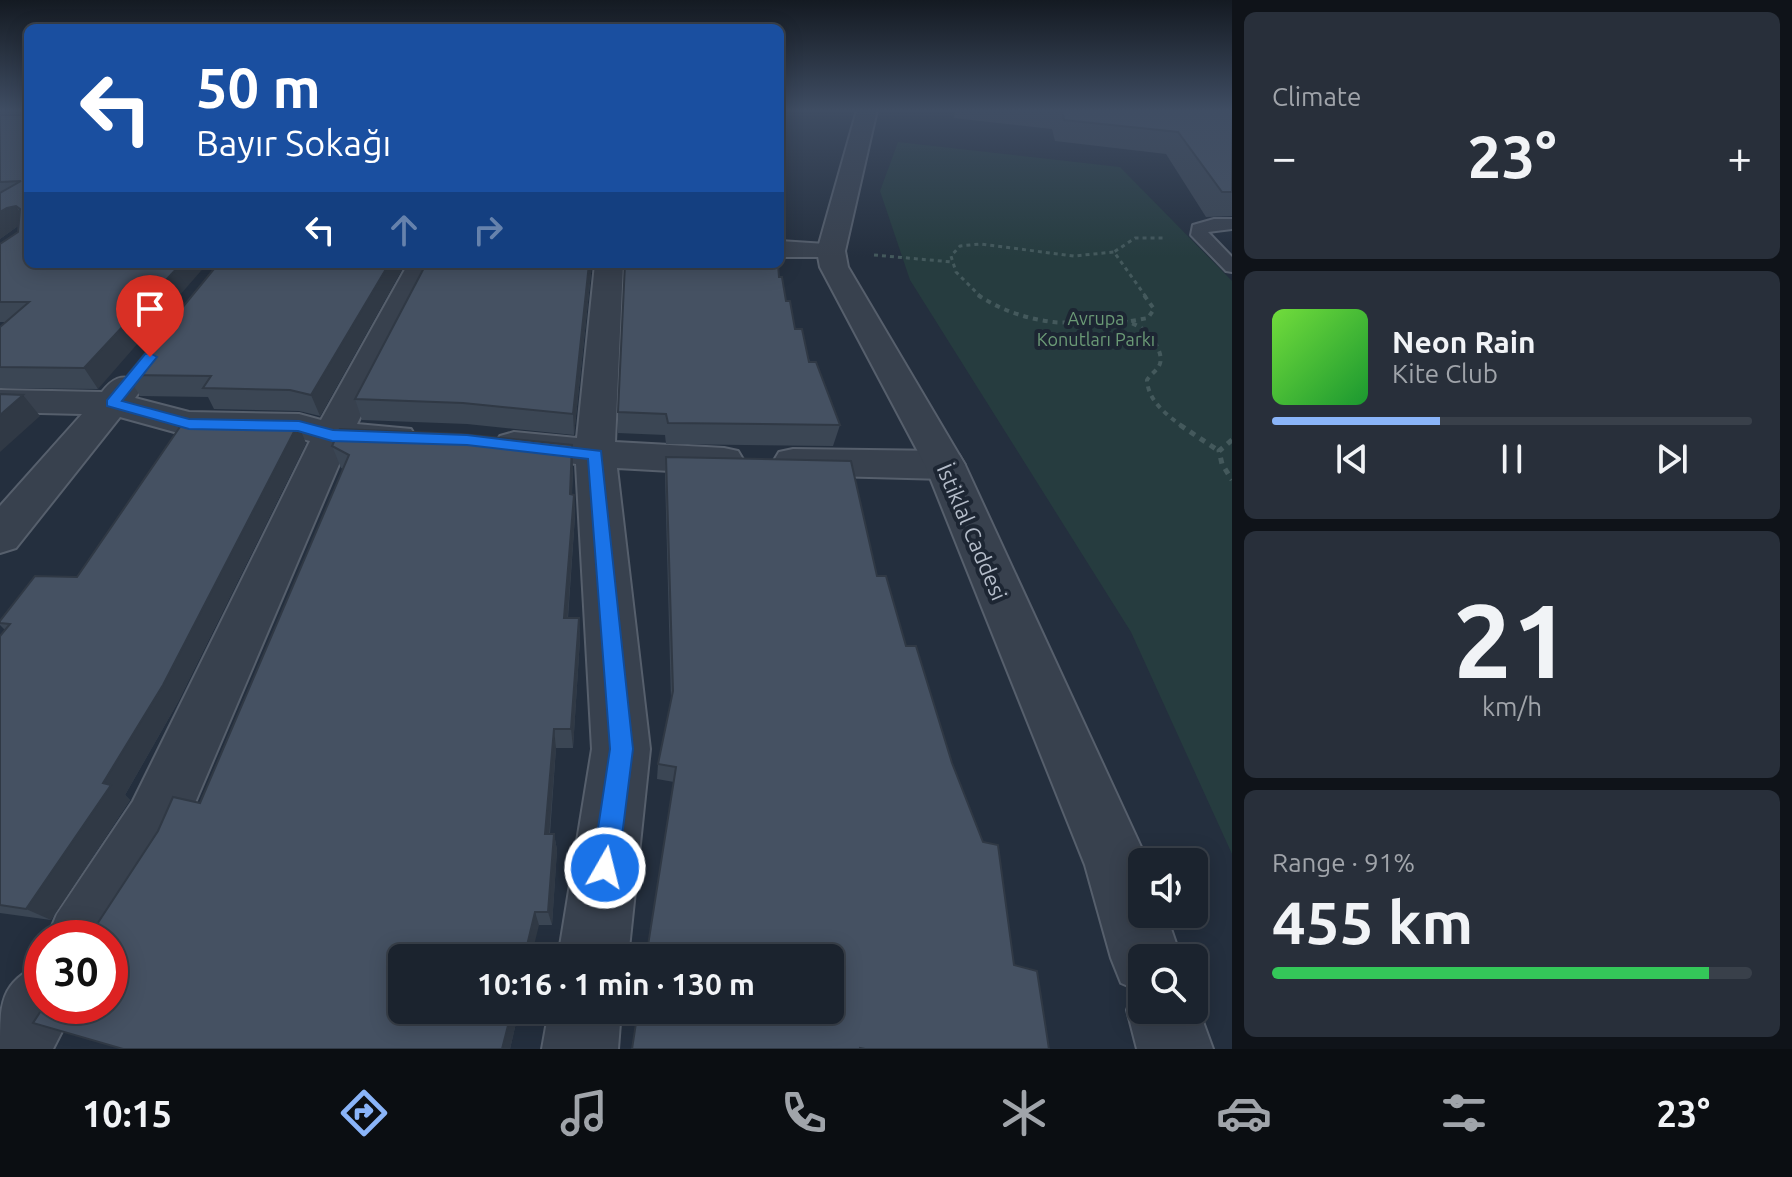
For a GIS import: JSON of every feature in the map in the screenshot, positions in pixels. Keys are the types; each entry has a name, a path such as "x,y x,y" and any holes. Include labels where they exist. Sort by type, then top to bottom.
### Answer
{"street":[{"path":"784,249 831,251 855,159"},
{"name":"İstiklal Caddesi","path":"831,251 834,267 854,305 945,465 1117,865 1142,944"},
{"path":"93,920 155,823 332,435 420,268"},
{"path":"595,944 621,749 595,454 609,268"},
{"path":"0,536 150,357"},
{"path":"0,401 112,403 189,424 299,426 332,435 437,439"},
{"path":"481,442 666,460 945,465"},
{"path":"10,1049 26,1024"},
{"path":"580,1049 583,1024"},
{"path":"1167,1024 1175,1049"}],"lane":[{"path":"1232,224 1204,225 1199,229 1205,240 1232,267"}],"path":[{"path":"952,262 954,251 969,244 1074,256 1114,252 1140,237 1205,240"},
{"path":"831,251 952,262 979,296 1017,315 1059,323 1148,318 1154,309 1114,252"},
{"path":"1130,321 1149,337 1160,352 1160,365 1146,383 1149,391 1174,421 1219,451 1222,464 1232,480"},
{"path":"1219,451 1232,440"}],"green space":[{"name":"Avrupa Konutları Parkı","path":"892,159 1049,159 1120,167 1232,281 1232,854 1131,632 910,280 880,191"}],"building":[{"path":"0,159 24,159 24,268 177,268 84,368 0,367 0,327 29,302 0,302 0,244 18,232 20,209 16,206 0,212 0,193 21,181 0,182"},
{"path":"1198,159 1232,159 1232,192 1222,192"},
{"path":"215,268 387,268 311,395 290,390 203,388 211,376 127,375"},
{"path":"424,268 589,268 573,414 463,403 355,399"},
{"path":"625,268 778,268 786,301 790,301 795,329 802,329 809,362 816,362 840,425 668,423 666,414 618,412"},
{"path":"0,394 23,395 0,415"},
{"path":"184,421 298,424 163,685 103,783 111,785 26,909 0,905 0,636 10,624 0,621 35,576 77,577"},
{"path":"340,429 462,434 572,445 570,494 574,495 564,618 579,618 571,729 554,729 545,834 554,834 548,912 535,912 527,944 388,944 388,1024 508,1024 502,1049 123,1049 36,1024 128,1024 128,920 100,920 158,831 173,797 200,803 349,455 332,446"},
{"path":"666,457 851,461 877,576 886,576 906,646 916,646 952,763 983,842 998,845 1014,965 1037,971 1049,1049 632,1049 636,1024 844,1024 844,944 648,944 676,767 658,764 673,691"}],"route":[{"path":"150,357 112,403 189,424 299,426 332,435 467,440 595,454 621,749 605,868"}]}
